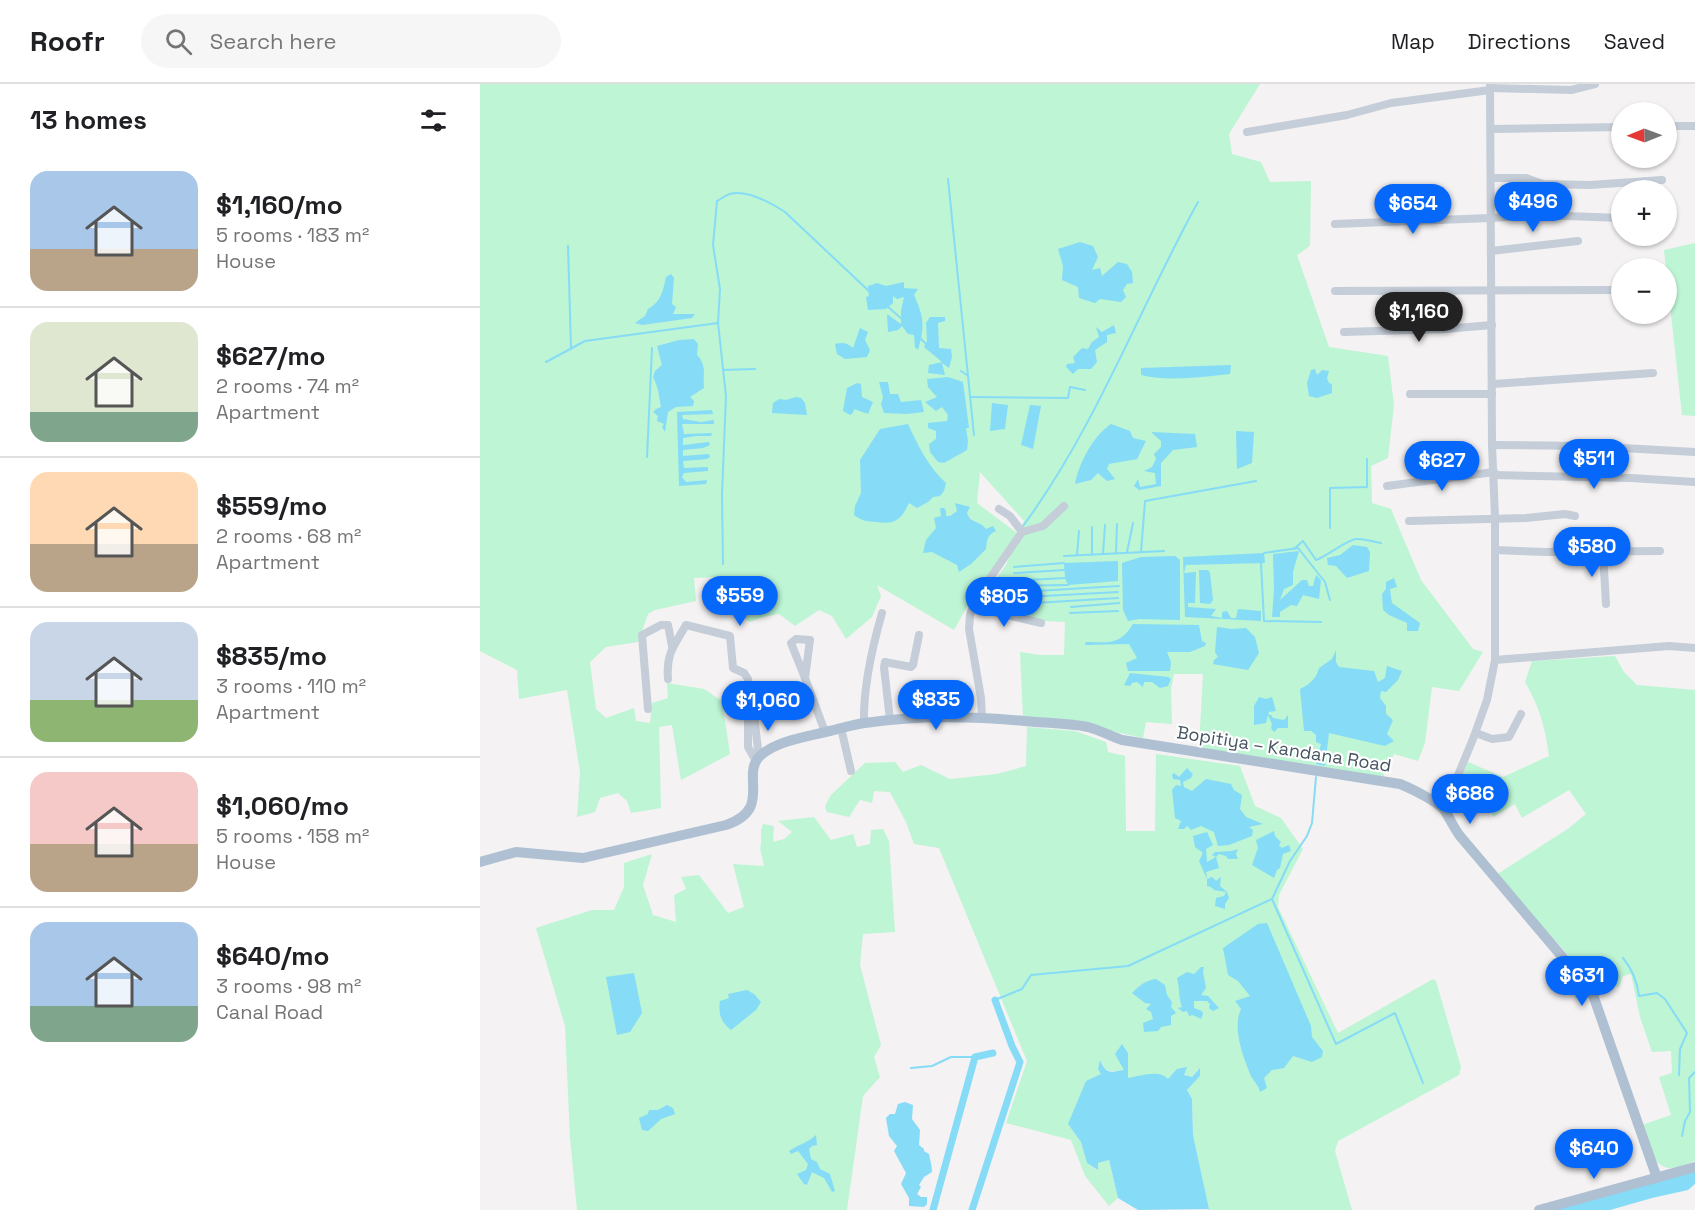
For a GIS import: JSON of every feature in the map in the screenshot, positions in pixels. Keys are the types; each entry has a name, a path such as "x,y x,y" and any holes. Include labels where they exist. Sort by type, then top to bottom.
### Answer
{"main road":[{"name":"Bopitiya – Kandana Road","path":"758,759 778,746 864,723 944,716 982,717 1088,727 1122,740 1400,784 1409,787 1444,809"},
{"path":"480,862 516,852 583,858 734,822 743,817 752,803 754,769 758,759"},
{"path":"1444,809 1460,836 1592,992 1657,1178"},
{"path":"1539,1210 1695,1167"}],"street":[{"path":"1247,132 1347,115 1391,103 1490,87 1571,90 1595,84"},
{"path":"1444,809 1476,733 1487,700 1495,660 1490,87"},
{"path":"1677,126 1695,126"},
{"path":"1491,129 1611,127"},
{"path":"1491,178 1526,178 1543,184 1611,183"},
{"path":"1335,224 1538,214 1611,217"},
{"path":"1491,251 1578,241"},
{"path":"1335,291 1611,290"},
{"path":"1344,333 1492,325"},
{"path":"1493,384 1653,374"},
{"path":"1410,394 1492,394"},
{"path":"1492,445 1586,446 1695,452"},
{"path":"1387,486 1494,473 1631,477 1695,482"},
{"path":"982,717 969,629 970,615 975,600 1022,532 1043,526 1064,506"},
{"path":"999,509 1010,516 1022,532"},
{"path":"1409,521 1526,518 1565,514 1575,516"},
{"path":"1495,550 1660,551"},
{"path":"1604,552 1606,604"},
{"path":"973,607 1041,622"},
{"path":"864,723 863,702 871,651 882,613"},
{"path":"648,709 642,635 661,625 668,626 672,646"},
{"path":"668,679 667,662 672,646 686,625 730,636 733,668 748,679 748,747 758,759"},
{"path":"890,720 885,662 911,667 919,635"},
{"path":"1495,660 1669,646 1695,648"},
{"path":"805,678 825,732"},
{"path":"753,708 758,759"},
{"path":"1476,733 1492,739 1509,737 1521,714"},
{"path":"841,728 851,771"}],"green space":[{"path":"480,84 1260,84 1229,134 1232,154 1261,162 1270,182 1311,181 1310,246 1297,255 1329,347 1388,356 1394,405 1388,458 1371,466 1372,503 1391,509 1421,580 1473,649 1483,652 1459,691 1432,687 1425,743 1418,761 1394,754 1383,777 1199,748 1203,674 1174,674 1171,689 1172,724 1146,722 1143,738 1023,718 1020,652 1064,655 1065,622 1045,621 977,605 1006,565 1024,521 980,472 977,503 1017,533 969,603 954,630 877,585 881,596 872,617 846,639 832,616 819,610 795,626 779,614 750,622 744,619 730,603 720,577 694,578 696,601 655,610 648,614 638,642 606,647 590,662 596,709 606,718 634,708 636,721 650,723 652,703 668,698 667,683 704,689 722,701 730,754 681,780 672,725 659,727 661,808 631,813 627,801 618,793 600,798 595,812 577,817 580,772 567,690 519,699 517,670 480,651"},
{"path":"1695,243 1695,416 1682,415 1672,324 1677,324 1677,258 1665,258 1664,250"},
{"path":"1615,656 1624,672 1637,685 1695,690 1695,1161 1674,1168 1664,1167 1654,1158 1642,1125 1671,1115 1659,1077 1672,1073 1671,1051 1652,1052 1640,1017 1631,974 1623,976 1619,987 1607,985 1598,998 1578,966 1496,875 1569,828 1586,814 1569,790 1522,818 1515,804 1493,817 1490,802 1479,801 1478,798 1449,804 1468,762 1503,777 1549,756 1541,718 1535,700 1525,682 1532,661"},
{"path":"1027,727 1075,731 1106,742 1108,752 1125,756 1126,831 1155,831 1156,754 1240,766 1255,806 1281,818 1303,849 1279,895 1278,907 1338,1033 1433,979 1436,981 1461,1067 1459,1075 1338,1141 1335,1151 1352,1210 1206,1210 1209,1209 1193,1135 1192,1099 1187,1090 1200,1076 1199,1069 1192,1077 1184,1075 1186,1067 1168,1080 1127,1078 1128,1053 1122,1045 1125,1070 1107,1070 1101,1062 1101,1074 1068,1124 1081,1142 1087,1163 1098,1170 1098,1163 1109,1160 1118,1198 1109,1206 1085,1176 1071,1140 1006,1123 1027,1061 939,848 914,844 906,822 890,792 874,791 872,803 860,800 849,817 827,812 825,806 831,795 865,763 895,762 903,772 921,765 950,779 997,774 1026,766"},
{"path":"814,817 831,840 853,834 857,847 870,844 871,830 883,829 889,841 895,932 863,934 860,965 881,1045 874,1057 880,1077 863,1096 847,1210 577,1210 570,1138 565,1026 536,928 592,910 614,910 624,887 624,863 652,854 643,885 653,915 676,922 674,895 686,889 681,877 699,875 728,913 744,907 733,864 764,866 760,848 763,824 774,826 773,842 784,839 792,832 778,821"}],"water":[{"path":"1080,242 1093,246 1098,257 1092,270 1100,268 1102,276 1118,262 1127,264 1132,272 1133,283 1127,284 1123,290 1126,297 1121,302 1100,299 1095,303 1079,298 1078,287 1062,280 1063,266 1058,249"},
{"path":"671,274 674,278 672,304 676,307 673,314 695,314 692,318 642,325 635,323 645,316 648,309 659,299 666,277"},
{"path":"904,282 904,288 918,289 914,295 922,316 922,335 918,350 915,347 914,335 908,334 902,326 898,330 888,332 887,314 901,324 904,297 897,299 893,296 893,303 886,309 868,310 866,297 869,296 868,286 877,283 886,286"},
{"path":"930,317 945,317 945,321 938,323 939,348 951,349 952,357 949,368 942,363 945,375 928,373 929,365 942,362 924,347 927,341 926,323"},
{"path":"1114,325 1116,333 1107,335 1107,342 1095,350 1097,362 1091,369 1078,369 1073,374 1066,367 1067,364 1075,363 1073,357 1082,348 1088,349 1099,337 1096,327 1102,332"},
{"path":"860,328 868,332 865,340 870,350 867,357 845,359 837,354 835,344 845,343 853,348"},
{"path":"694,339 698,344 697,355 703,366 704,388 690,397 694,401 693,406 676,407 668,412 665,432 662,427 664,424 657,421 658,416 653,412 661,407 653,377 655,371 662,365 657,346 679,340"},
{"path":"1231,365 1230,374 1174,379 1141,375 1141,368"},
{"path":"1315,369 1317,375 1322,370 1329,371 1327,378 1332,384 1332,393 1317,398 1309,396 1307,383 1311,370"},
{"path":"948,377 963,382 969,428 966,428 967,450 944,463 938,462 930,452 929,444 936,439 936,431 928,428 928,423 947,421 948,415 942,407 936,411 925,402 937,397 928,387 927,379"},
{"path":"879,382 888,382 890,394 898,394 901,402 921,400 924,412 884,413"},
{"path":"857,383 861,384 862,397 873,402 868,414 854,409 850,415 843,411 847,388"},
{"path":"801,398 805,403 807,415 772,413 773,403 779,399 786,400"},
{"path":"992,403 1008,405 1005,429 990,431"},
{"path":"1030,405 1041,406 1033,449 1021,445"},
{"path":"712,410 713,414 682,415 683,419 701,422 714,420 714,424 682,424 684,434 712,433 711,436 683,438 683,445 709,442 710,445 683,450 683,456 709,454 710,457 683,461 684,468 708,467 708,471 684,473 682,477 686,482 707,480 706,484 679,486 677,412"},
{"path":"908,424 919,448 946,483 944,491 940,496 933,497 917,508 909,503 903,514 893,522 883,523 859,518 854,515 861,493 860,460 880,429"},
{"path":"1111,424 1130,431 1133,438 1146,441 1137,459 1109,464 1107,469 1115,479 1107,481 1098,473 1091,480 1075,484 1088,451 1098,435"},
{"path":"1236,431 1254,432 1252,463 1237,469"},
{"path":"1151,432 1195,434 1197,447 1173,450 1161,463 1161,486 1139,490 1134,486 1138,479 1140,487 1156,484 1155,473 1144,471 1152,467 1156,459 1154,454 1161,447 1161,441"},
{"path":"955,503 970,507 967,513 970,519 986,529 993,526 996,531 988,538 986,549 959,572 957,565 932,552 923,553 926,540 936,528 934,518 941,516 940,508 944,508 946,516 950,516 957,511"},
{"path":"1353,545 1367,547 1370,552 1369,571 1347,578 1336,566 1328,565 1327,558 1340,555"},
{"path":"1299,551 1293,572 1293,585 1284,589 1280,600 1302,580 1307,580 1309,586 1313,586 1316,575 1321,580 1319,599 1303,595 1297,606 1291,605 1280,612 1280,617 1272,617 1273,554"},
{"path":"1264,553 1265,563 1186,565 1184,573 1196,572 1195,603 1188,603 1188,607 1216,609 1211,616 1222,618 1222,612 1227,611 1231,618 1236,618 1238,609 1261,611 1261,621 1185,617 1183,557"},
{"path":"1175,556 1180,560 1180,620 1128,621 1123,610 1122,563 1141,557"},
{"path":"1118,561 1118,581 1068,585 1065,578 1064,563"},
{"path":"1199,570 1208,570 1210,573 1213,600 1210,604 1200,603"},
{"path":"1394,578 1397,587 1390,589 1392,603 1420,623 1418,631 1407,631 1407,623 1383,610 1382,594 1386,589 1386,582"},
{"path":"1133,624 1199,625 1202,641 1206,643 1205,646 1190,652 1167,652 1171,662 1170,671 1128,671 1126,663 1137,658 1129,644 1085,645 1086,642 1107,642 1118,639"},
{"path":"1217,627 1246,628 1255,637 1259,653 1248,670 1213,664 1218,657 1215,652"},
{"path":"1336,650 1336,662 1339,667 1374,671 1378,682 1385,678 1387,666 1402,671 1398,680 1386,692 1381,691 1380,698 1386,706 1386,714 1393,720 1387,734 1394,741 1385,746 1329,733 1325,766 1316,764 1321,744 1316,742 1316,735 1311,731 1304,731 1300,689 1312,681 1319,668 1332,659"},
{"path":"1130,673 1171,679 1168,686 1160,688 1152,682 1144,682 1143,687 1137,682 1130,686 1124,685"},
{"path":"1259,697 1266,699 1272,697 1276,711 1268,714 1273,718 1284,720 1288,715 1288,728 1278,728 1274,732 1268,715 1266,723 1254,725 1254,706"},
{"path":"1187,768 1193,774 1191,778 1183,782 1184,787 1192,791 1206,779 1231,784 1234,790 1242,795 1240,809 1246,817 1263,824 1249,827 1253,830 1252,836 1229,845 1218,846 1214,832 1201,826 1191,830 1187,826 1184,829 1178,829 1181,821 1175,818 1172,790 1176,785 1181,786 1180,780 1173,779 1172,775 1174,773 1179,777"},
{"path":"1274,831 1275,836 1281,842 1279,845 1282,848 1289,845 1291,851 1283,854 1280,868 1274,878 1252,865 1258,848 1256,840"},
{"path":"1207,832 1213,845 1206,849 1207,862 1216,857 1219,868 1206,872 1207,879 1199,861 1203,853 1195,847 1193,836"},
{"path":"1238,849 1236,854 1238,859 1228,859 1219,854 1216,857 1212,855 1215,852"},
{"path":"1212,877 1216,881 1221,877 1220,886 1227,892 1229,898 1225,909 1215,906 1216,898 1224,896 1226,892 1207,886 1207,879"},
{"path":"1267,923 1311,1026 1312,1037 1323,1051 1322,1057 1312,1062 1293,1056 1284,1068 1272,1070 1264,1078 1267,1088 1260,1092 1251,1076 1238,1034 1241,1009 1235,1001 1250,996 1238,981 1228,975 1223,948 1258,924"},
{"path":"1204,967 1206,988 1201,995 1208,996 1219,1008 1213,1011 1209,1008 1210,1004 1207,1001 1194,1001 1194,1008 1202,1011 1201,1019 1193,1015 1189,1016 1187,1011 1183,1012 1178,1008 1182,1007 1177,978 1187,972 1194,974"},
{"path":"634,973 642,1013 630,1032 617,1035 606,977"},
{"path":"1156,979 1165,985 1167,995 1172,1002 1171,1007 1176,1013 1171,1016 1171,1025 1161,1027 1158,1031 1144,1032 1143,1023 1153,1019 1151,1012 1146,1009 1151,1004 1145,1003 1132,993 1143,984"},
{"path":"747,990 761,1002 756,1010 731,1030 721,1017 720,1001 729,998 728,994"},
{"path":"1122,1044 1128,1053 1128,1078 1160,1074 1168,1079 1177,1069 1187,1067 1184,1075 1192,1077 1200,1068 1200,1076 1187,1090 1192,1099 1193,1135 1209,1209 1138,1210 1118,1198 1109,1160 1098,1163 1098,1170 1087,1163 1081,1142 1068,1124 1086,1081 1101,1074 1098,1069 1100,1060 1104,1068 1109,1071 1124,1070 1115,1054"},
{"path":"905,1102 913,1105 912,1119 920,1130 919,1145 929,1154 931,1165 932,1172 924,1177 917,1194 927,1197 927,1204 924,1207 909,1206 909,1198 901,1184 906,1173 894,1151 897,1146 889,1136 886,1118 890,1114 895,1114 898,1104"},
{"path":"667,1105 673,1108 675,1114 661,1119 648,1131 642,1130 639,1118 648,1114 649,1110 658,1110"},
{"path":"816,1135 817,1145 809,1149 811,1159 817,1162 820,1169 830,1174 835,1191 832,1192 824,1178 812,1172 807,1185 804,1184 797,1174 806,1170 808,1164 798,1151 791,1154 789,1151"},
{"path":"1695,1170 1695,1184 1688,1190 1610,1210 1551,1210"}],"waterway":[{"path":"948,179 974,435"},
{"path":"718,323 720,289 713,245 717,201 730,194 751,195 785,212 871,293"},
{"path":"1023,526 1073,449 1198,202"},
{"path":"568,246 571,348"},
{"path":"887,306 903,320"},
{"path":"546,362 585,341 718,323 726,396 722,494 723,564"},
{"path":"919,337 928,346"},
{"path":"647,457 652,348"},
{"path":"723,370 755,369"},
{"path":"961,371 967,375"},
{"path":"971,397 1068,398 1070,387 1085,390"},
{"path":"1330,528 1330,488 1367,487 1367,459"},
{"path":"1141,552 1145,501 1256,481"},
{"path":"1127,552 1133,523"},
{"path":"1116,553 1117,524"},
{"path":"1103,554 1105,525"},
{"path":"1092,527 1092,555"},
{"path":"1077,555 1079,531"},
{"path":"1294,549 1303,541 1316,560 1356,539 1381,543"},
{"path":"1264,553 1298,548 1325,582 1330,600"},
{"path":"1064,556 1164,551"},
{"path":"1014,567 1064,563"},
{"path":"1261,563 1264,621 1321,622"},
{"path":"1014,573 1064,570"},
{"path":"1009,581 1065,578"},
{"path":"1006,586 1068,585"},
{"path":"1004,593 1119,586"},
{"path":"1007,598 1118,592"},
{"path":"1018,604 1118,598"},
{"path":"1071,607 1119,603"},
{"path":"1070,613 1118,611"},
{"path":"1272,899 1312,823 1316,777"},
{"path":"995,1000 1022,989 1031,975 1128,966 1272,899 1336,1044 1395,1013 1423,1083"},
{"path":"1623,958 1634,976 1639,996 1657,993 1665,999 1687,1033 1680,1049 1679,1075"},
{"path":"972,1210 1020,1062 995,1000"},
{"path":"933,1210 975,1057 993,1053"},
{"path":"911,1068 932,1066 951,1057 975,1057"},
{"path":"1682,1136 1685,1121 1690,1112 1689,1078 1695,1072"}]}
